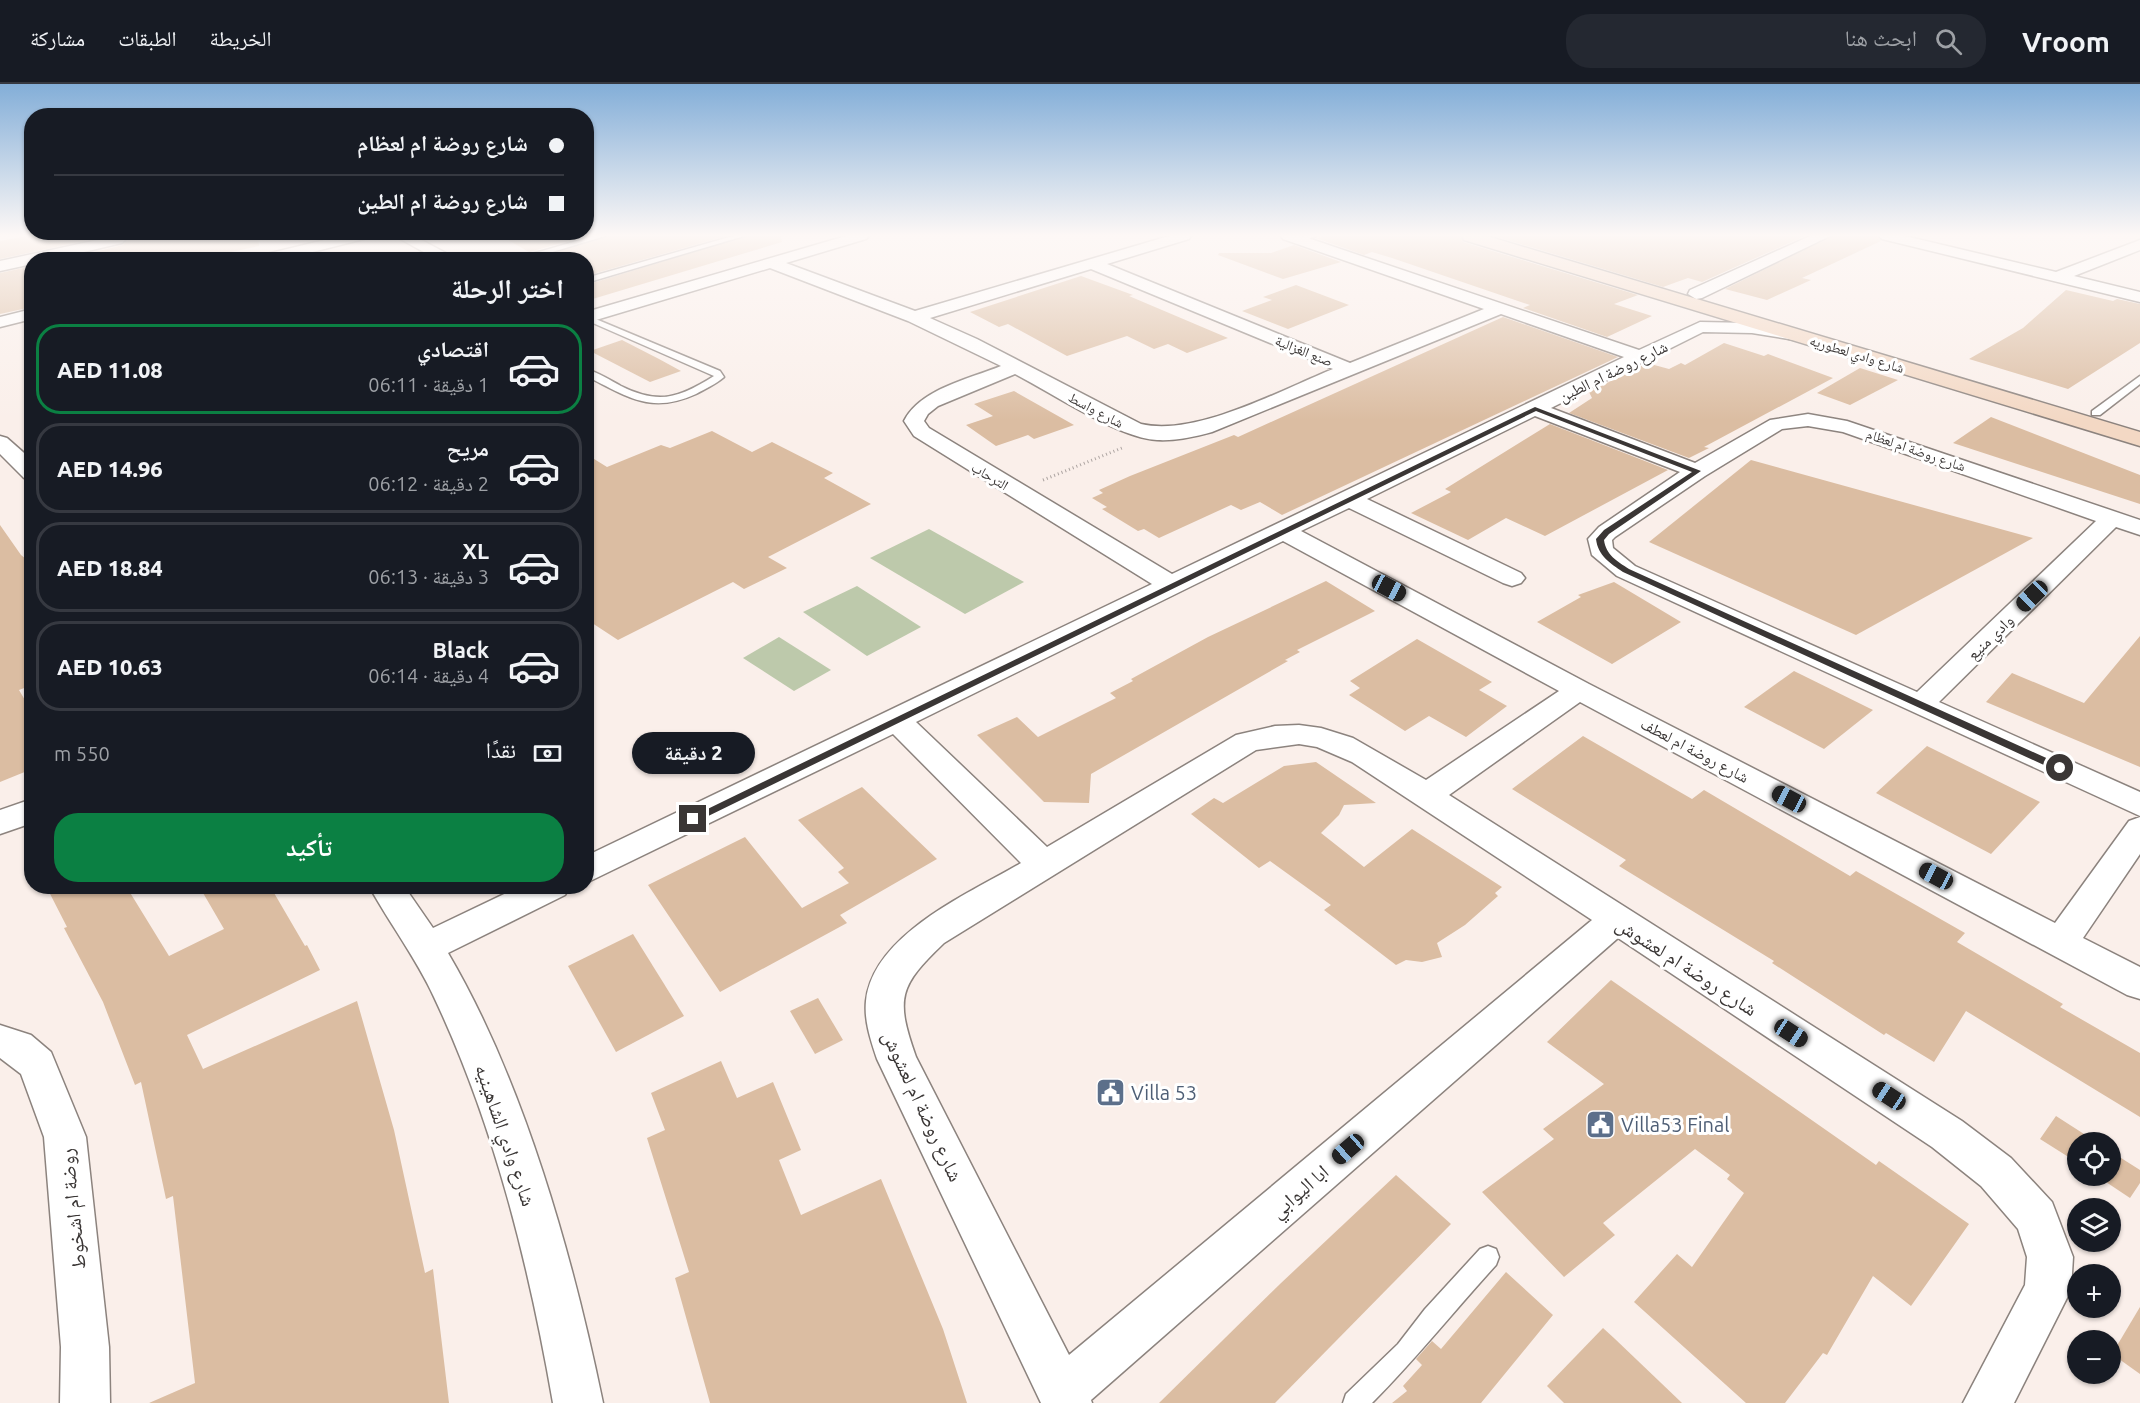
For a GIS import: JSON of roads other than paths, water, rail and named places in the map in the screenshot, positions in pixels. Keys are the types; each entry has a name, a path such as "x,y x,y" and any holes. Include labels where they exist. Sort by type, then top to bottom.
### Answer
{"street":[{"path":"594,316 653,298"},
{"name":"شارع واسط","path":"862,298 914,317 1016,367 1120,424 1156,434 1181,433 1205,428 1499,309"},
{"path":"914,317 979,298"},
{"name":"صنع الغزالية","path":"1174,298 1349,369"},
{"path":"1467,298 1642,357"},
{"path":"1664,298 1688,309 1700,321 1700,327"},
{"name":"شارع وادي لعطوريه","path":"1671,298 2140,439"},
{"name":"شارع وادي لعطوريه","path":"1708,298 2140,426"},
{"path":"0,322 24,316"},
{"name":"شارع روضة ام الطين","path":"594,867 1700,327 1752,328 1800,336"},
{"name":"الترحاب","path":"1016,367 931,402 919,411 914,421 921,432 933,442 1173,586"},
{"path":"1535,409 1697,471"},
{"name":"شارع روضة ام لعظام","path":"2140,528 1826,422 1800,420 1777,424 1697,471 1606,532 1600,539 1601,550 1626,571 2140,805"},
{"path":"0,442 24,465"},
{"path":"1349,499 1512,578"},
{"name":"وادي منيع","path":"1920,705 2112,518"},
{"name":"شارع روضة ام لعطف","path":"1283,531 1579,690 2140,984"},
{"path":"1426,795 1579,690"},
{"path":"895,719 1043,864"},
{"name":"شارع روضة ام لعشوش","path":"1065,1398 897,1059 885,1025 885,988 899,963 931,933 1247,742 1266,736 1290,733 1318,735 1343,745 1426,795 1947,1134 1996,1172 2036,1217 2050,1257 2048,1290 1988,1403"},
{"path":"0,823 24,813"},
{"path":"2061,942 2140,829"},
{"name":"شارع وادي الشاهينيه","path":"391,894 426,947 467,1028 497,1104 527,1194 567,1336 578,1403"},
{"path":"426,947 536,894"},
{"name":"ابا اليوابي","path":"1065,1398 1616,920"},
{"name":"روضة ام اشخوط","path":"0,1041 17,1047 38,1064 65,1137 86,1347 85,1403"}],"lane":[{"path":"594,321 708,369 719,377 696,389 655,402 594,376"},
{"path":"2096,413 2140,379"},
{"path":"1355,1403 1406,1352 1433,1317 1488,1257"}],"place":[{"name":"Villa 53","path":"1110,1092"},
{"name":"Villa53 Final","path":"1600,1124"}]}
